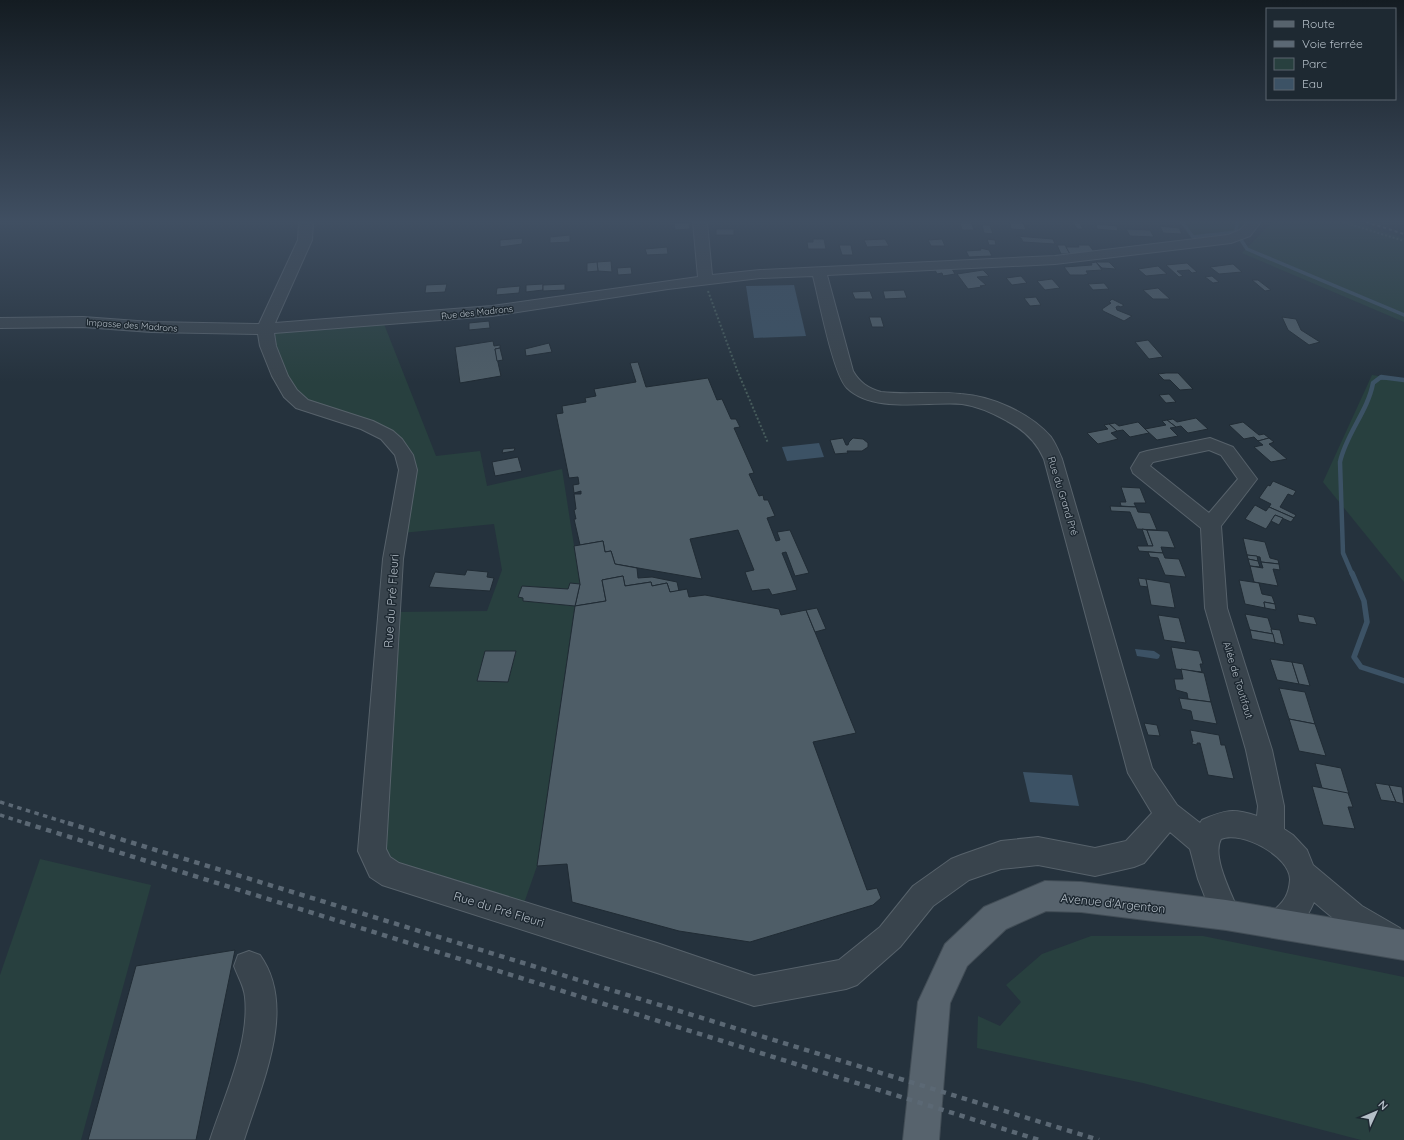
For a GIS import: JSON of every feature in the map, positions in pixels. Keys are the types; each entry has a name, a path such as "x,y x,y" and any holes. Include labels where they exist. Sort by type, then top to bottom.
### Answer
{"main road":[{"name":"Avenue d'Argenton","path":"921,1140 934,1002 956,955 995,918 1045,896 1081,897 1226,915 1403,944"}],"street":[{"path":"265,328 289,275"},
{"path":"705,275 705,281"},
{"name":"Rue des Madrons","path":"265,328 492,312 751,275"},
{"name":"Rue du Grand Pré","path":"820,275 845,371 848,380 857,388 871,395 890,398 962,399 983,403 1005,412 1029,427 1044,441 1053,459 1141,773 1168,814 1204,843"},
{"name":"Impasse des Madrons","path":"0,323 83,322 151,327 247,330 265,328"},
{"name":"Rue du Pré Fleuri","path":"265,328 268,346 280,376 294,398 302,404 353,419 378,430 396,443 406,460 407,481 394,559 372,851 380,867 392,875 657,958 754,991 846,974 890,937 924,896 961,869 1001,855 1038,851 1096,862 1134,853 1168,814"},
{"path":"1210,444 1227,451 1248,478 1211,525 1140,468 1147,457 1210,444"},
{"name":"Allée de Toutifaut","path":"1211,525 1216,608 1259,750 1272,806 1270,834"},
{"path":"1226,915 1206,859 1204,843 1208,831 1220,824 1240,823 1270,834 1291,851 1304,875 1352,916 1403,944"},
{"path":"1280,924 1295,911 1304,892 1304,875"},
{"path":"226,1140 257,1044 260,1000 257,980 249,966"}],"path":[{"path":"705,281 737,370 768,443"}],"green space":[{"path":"1294,275 1404,275 1404,322"},
{"path":"384,324 436,456 480,451 487,486 562,469 580,584 574,611 537,866 523,906 397,866 380,843 397,612 487,611 502,570 494,524 402,533 409,455 333,410 304,398 288,382 271,336 274,332"},
{"path":"1372,375 1404,380 1404,582 1323,482"},
{"path":"40,859 151,885 81,1140 0,1140 0,975"},
{"path":"1091,936 1203,936 1404,977 1404,1140 1361,1140 1143,1083 977,1048 978,1016 1000,1026 1021,1002 1006,985 1042,954"}],"water":[{"path":"794,285 806,336 754,338 746,286"},
{"path":"819,443 824,457 787,461 782,447"},
{"path":"1135,649 1154,651 1160,655 1157,659 1137,656"},
{"path":"1023,772 1072,775 1079,806 1030,802"}],"building":[{"path":"958,275 989,276 977,277 986,285 968,289"},
{"path":"1021,276 1027,283 1012,285 1006,278"},
{"path":"1212,276 1219,282 1213,283 1205,277"},
{"path":"1052,279 1060,288 1045,290 1037,281"},
{"path":"1252,280 1258,280 1271,290 1265,291"},
{"path":"1104,283 1109,289 1093,290 1088,284"},
{"path":"447,284 445,292 425,293 426,285"},
{"path":"543,284 543,290 526,292 526,285"},
{"path":"565,284 565,290 543,291 543,285"},
{"path":"520,286 519,293 496,295 497,288"},
{"path":"1158,288 1170,299 1153,299 1143,290"},
{"path":"904,290 907,298 885,299 883,291"},
{"path":"870,291 873,299 855,299 852,292"},
{"path":"1036,297 1041,305 1030,306 1024,298"},
{"path":"1112,299 1124,305 1121,307 1116,307 1117,310 1132,316 1124,321 1103,311 1102,309 1111,303 1109,302"},
{"path":"869,317 881,317 884,327 872,327"},
{"path":"1282,317 1296,319 1301,330 1320,342 1309,345 1288,330"},
{"path":"489,321 490,328 469,330 469,323"},
{"path":"1148,340 1163,357 1149,359 1135,342"},
{"path":"493,341 494,346 500,345 500,348 495,349 501,376 460,383 455,347"},
{"path":"549,343 552,352 526,356 525,349"},
{"path":"500,348 503,360 497,361 495,349"},
{"path":"638,362 646,387 708,378 717,400 722,399 731,419 736,419 740,427 734,428 754,473 749,474 759,496 763,495 764,500 768,500 775,516 767,518 776,541 780,540 777,532 790,530 809,573 795,576 786,552 782,553 797,590 772,595 769,589 752,591 745,572 754,570 738,530 690,539 702,579 615,564 611,551 605,552 603,541 580,545 574,519 576,519 574,510 576,509 574,494 581,494 581,491 574,493 573,485 579,484 578,477 569,478 556,414 563,413 562,406 586,402 585,398 596,396 594,389 636,382 630,363"},
{"path":"1178,373 1193,389 1180,390 1170,380 1164,380 1158,374"},
{"path":"1169,394 1176,402 1166,403 1159,395"},
{"path":"1196,418 1208,429 1188,433 1181,426 1176,427 1167,420 1173,419 1177,422"},
{"path":"1167,420 1176,427 1170,428 1178,436 1157,440 1145,429 1166,425 1162,421"},
{"path":"1138,422 1149,433 1130,437 1123,430 1117,431 1109,424 1115,423 1119,426"},
{"path":"1243,422 1259,435 1264,434 1269,438 1258,441 1254,437 1244,439 1229,425"},
{"path":"1109,424 1117,431 1111,433 1118,439 1098,444 1087,433 1108,429 1104,425"},
{"path":"843,438 846,445 848,445 853,438 863,439 868,443 868,447 862,451 847,451 848,453 835,454 830,440"},
{"path":"1269,438 1274,442 1269,444 1287,459 1271,462 1254,447 1263,445 1258,441"},
{"path":"515,448 514,451 502,453 503,449"},
{"path":"518,457 522,471 495,476 492,462"},
{"path":"1273,481 1296,491 1293,496 1288,494 1280,507 1296,515 1294,518 1269,507 1271,504 1259,498 1268,485 1270,486"},
{"path":"1121,487 1140,488 1146,503 1134,503 1136,507 1121,506 1120,502 1126,502"},
{"path":"1255,505 1266,511 1269,507 1294,518 1291,522 1275,515 1266,529 1245,519"},
{"path":"1110,506 1136,507 1138,512 1150,513 1157,530 1137,529 1130,512 1111,511"},
{"path":"1275,515 1283,518 1279,525 1271,521"},
{"path":"1142,529 1147,530 1153,546 1148,546"},
{"path":"1147,530 1168,531 1175,548 1161,547 1163,553 1139,551 1137,546 1153,546"},
{"path":"1243,538 1265,542 1270,558 1278,560 1279,564 1261,562 1260,557 1247,555"},
{"path":"603,541 605,552 611,551 615,564 637,568 638,578 652,577 677,582 679,591 670,592 667,583 652,586 651,582 625,586 623,576 602,580 606,601 575,606 580,584 574,546"},
{"path":"1148,552 1163,553 1165,558 1179,559 1186,577 1165,575 1158,558 1150,557"},
{"path":"1247,555 1257,556 1258,561 1248,559"},
{"path":"1248,559 1258,561 1260,567 1250,566"},
{"path":"1261,562 1279,564 1280,570 1273,569 1278,586 1254,582 1250,566 1263,568"},
{"path":"467,570 488,572 487,577 494,578 490,591 429,587 435,572 465,575"},
{"path":"623,576 625,586 651,582 652,586 667,583 670,592 687,589 689,597 705,595 779,609 781,615 806,610 856,733 813,742 867,890 877,888 881,898 873,905 750,942 679,931 572,902 567,864 537,866 575,606 606,601 602,580"},
{"path":"1138,578 1146,579 1148,587 1140,586"},
{"path":"1146,579 1170,583 1175,608 1151,605"},
{"path":"1239,580 1259,583 1262,594 1272,596 1275,604 1264,602 1265,608 1245,604"},
{"path":"570,583 580,584 575,606 523,601 523,598 518,597 522,586 568,589"},
{"path":"1264,602 1275,604 1276,610 1265,608"},
{"path":"817,608 826,629 815,632 806,610"},
{"path":"1245,614 1268,618 1273,634 1250,630"},
{"path":"1297,614 1314,617 1317,625 1299,622"},
{"path":"1158,615 1179,618 1186,643 1164,640"},
{"path":"1271,629 1280,630 1284,645 1275,643"},
{"path":"1250,630 1273,634 1275,643 1252,639"},
{"path":"1171,647 1199,651 1203,664 1200,664 1202,672 1176,669"},
{"path":"485,651 516,651 508,682 477,681"},
{"path":"1270,659 1292,662 1299,684 1277,680"},
{"path":"1292,662 1303,664 1310,686 1299,684"},
{"path":"1181,669 1204,673 1211,702 1188,699 1187,693 1176,690 1174,679 1183,679"},
{"path":"1279,688 1305,692 1315,724 1289,719"},
{"path":"1179,698 1211,702 1217,724 1193,720 1191,711 1182,709"},
{"path":"1289,719 1315,724 1326,756 1299,751"},
{"path":"1144,723 1157,725 1160,736 1148,735"},
{"path":"1190,730 1219,735 1221,745 1225,745 1234,779 1208,775 1200,743 1197,743 1197,745 1192,744 1193,742"},
{"path":"1315,763 1341,768 1349,794 1322,788"},
{"path":"1375,783 1389,785 1396,802 1381,800"},
{"path":"1389,785 1402,787 1404,804 1396,802"},
{"path":"1312,786 1348,793 1353,807 1348,807 1355,829 1323,825"},
{"path":"235,950 196,1140 88,1140 136,966"}],"waterway":[{"path":"1309,275 1404,315"},
{"path":"1352,574 1343,553 1340,462 1347,442 1367,403 1373,383 1381,377 1404,380"},
{"path":"1380,378 1387,378"},
{"path":"1352,573 1364,601 1367,622 1354,657 1361,667 1404,681"}],"railway":[{"path":"0,802 71,824"},
{"path":"0,815 28,824"},
{"path":"25,823 1039,1140"},
{"path":"68,823 1099,1140"}]}
